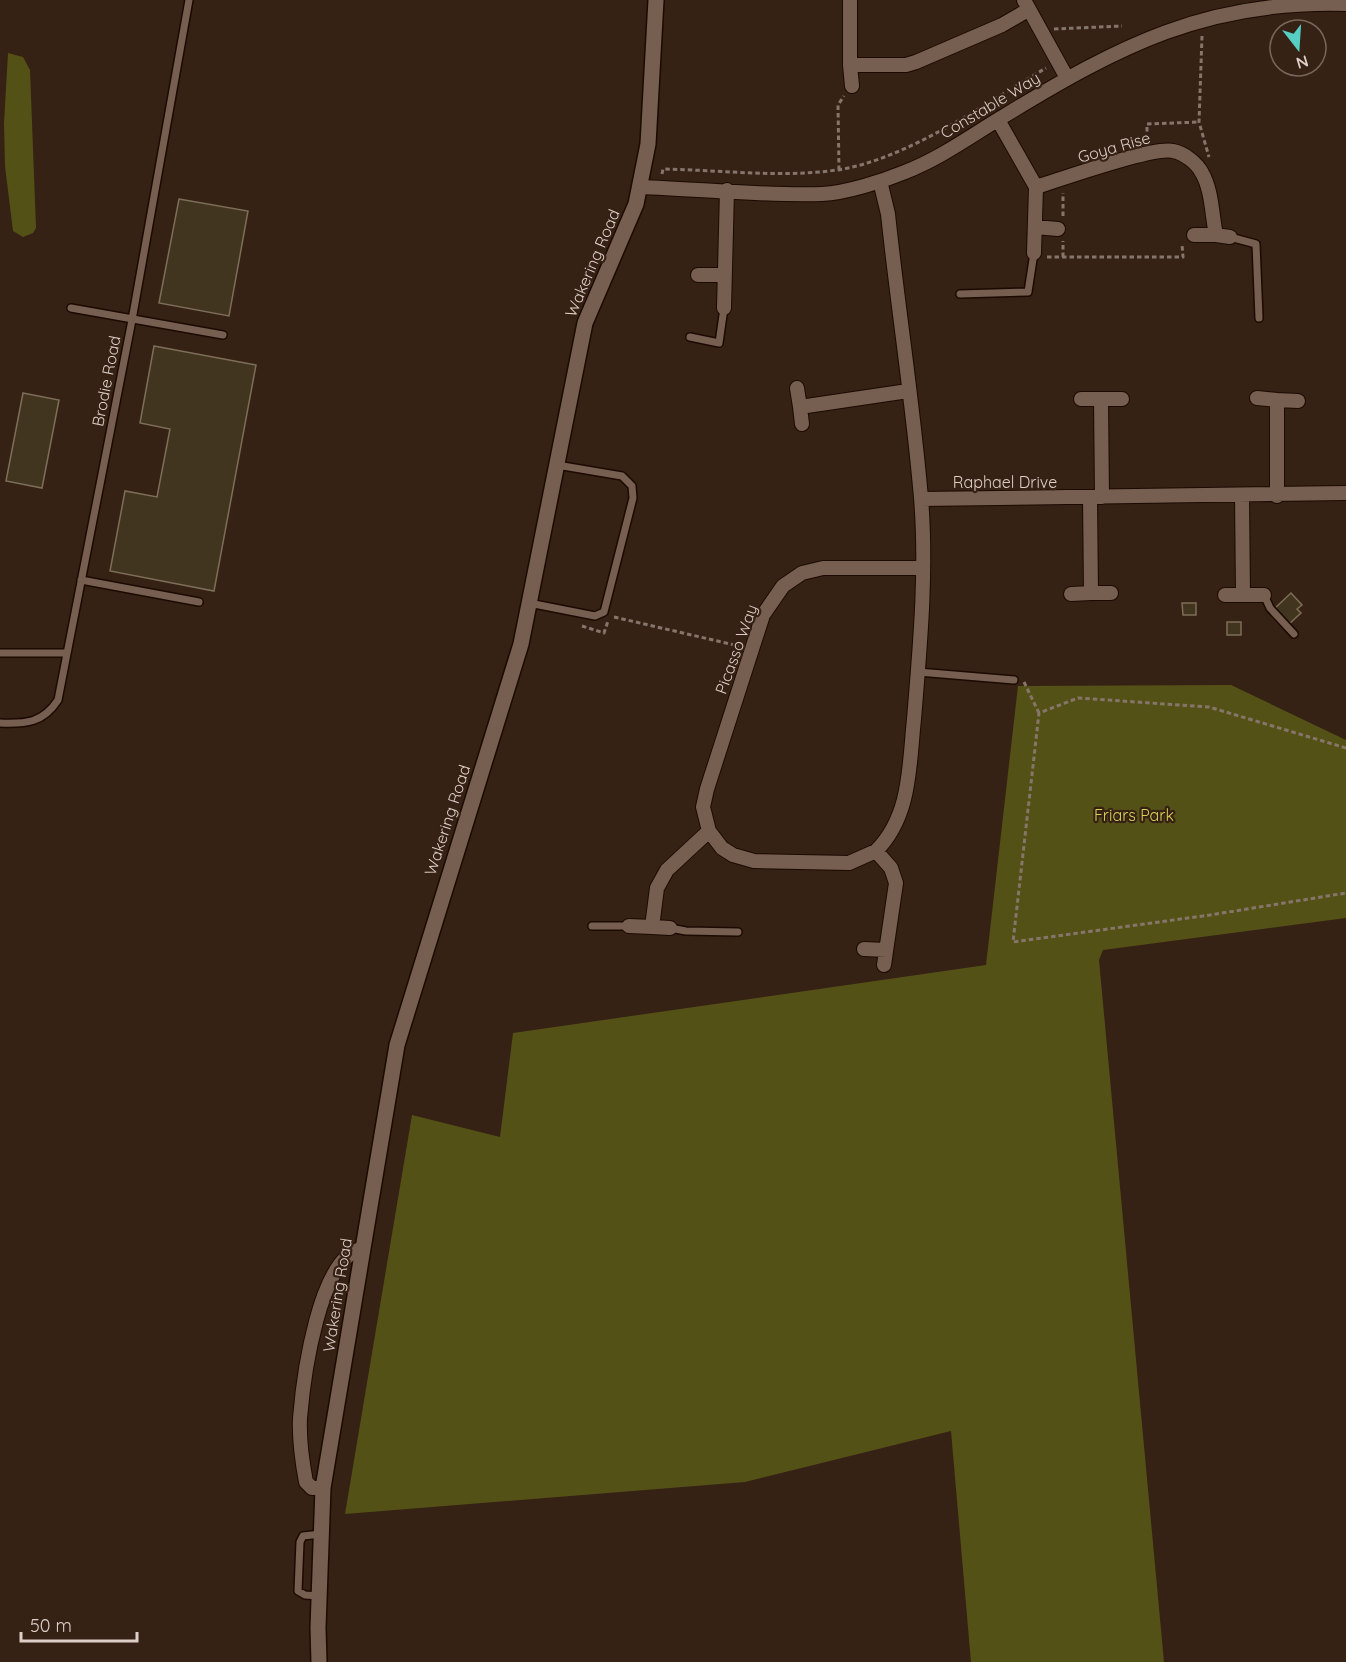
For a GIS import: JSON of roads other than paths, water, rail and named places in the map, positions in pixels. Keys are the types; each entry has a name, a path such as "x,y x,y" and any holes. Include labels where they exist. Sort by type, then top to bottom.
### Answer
{"street":[{"name":"Wakering Road","path":"319,1662 323,1488 397,1045 505,697 529,603 585,323 630,219 640,187 648,144 656,0"},
{"path":"850,0 852,86"},
{"name":"Constable Way","path":"640,187 824,194 880,181 929,161 1067,78 1163,29 1202,15 1240,6 1278,1 1346,4"},
{"path":"850,65 906,65 915,62 1002,25 1026,5 1067,78"},
{"path":"998,120 1036,187 1033,255"},
{"name":"Goya Rise","path":"1036,187 1147,153 1174,151 1195,164 1205,180 1223,236"},
{"path":"652,927 657,888 667,870 709,831 722,848 733,855 754,861 849,863 876,851 895,828 902,811 918,672 923,568 921,499 888,214 880,181"},
{"path":"724,308 727,190"},
{"path":"1035,227 1059,229"},
{"path":"1194,235 1223,236"},
{"path":"698,275 724,275"},
{"path":"797,388 802,424"},
{"path":"800,407 908,391"},
{"path":"1257,398 1298,401"},
{"path":"1082,399 1122,399"},
{"path":"1091,593 1101,399"},
{"path":"1277,400 1277,496"},
{"name":"Raphael Drive","path":"921,499 1346,494"},
{"path":"1242,496 1243,594"},
{"name":"Picasso Way","path":"709,831 703,807 707,789 763,615 772,599 783,586 802,573 823,568 923,568"},
{"path":"1071,594 1111,593"},
{"path":"1225,595 1264,595"},
{"path":"876,851 891,868 896,883 884,965"},
{"path":"629,926 670,928"},
{"path":"864,949 886,950"},
{"path":"323,1488 312,1488 306,1482 301,1437 302,1408 312,1341 321,1305 339,1266 354,1250 363,1249"}],"lane":[{"name":"Brodie Road","path":"0,723 33,722 51,711 58,700 132,320 189,0"},
{"path":"1223,236 1256,244 1259,318"},
{"path":"960,294 1028,292 1033,255"},
{"path":"71,308 223,335"},
{"path":"690,338 719,343 724,308"},
{"path":"529,603 595,616 604,612 633,498 632,486 622,476 555,465"},
{"path":"81,580 199,602"},
{"path":"1264,595 1270,608 1294,634"},
{"path":"0,653 67,653"},
{"path":"918,672 1014,680"},
{"path":"592,926 629,926"},
{"path":"670,928 686,931 738,932"},
{"path":"319,1596 304,1596 298,1591 300,1542 303,1536 322,1534"}],"park label":[{"name":"Friars Park","path":"1134,815"}]}
